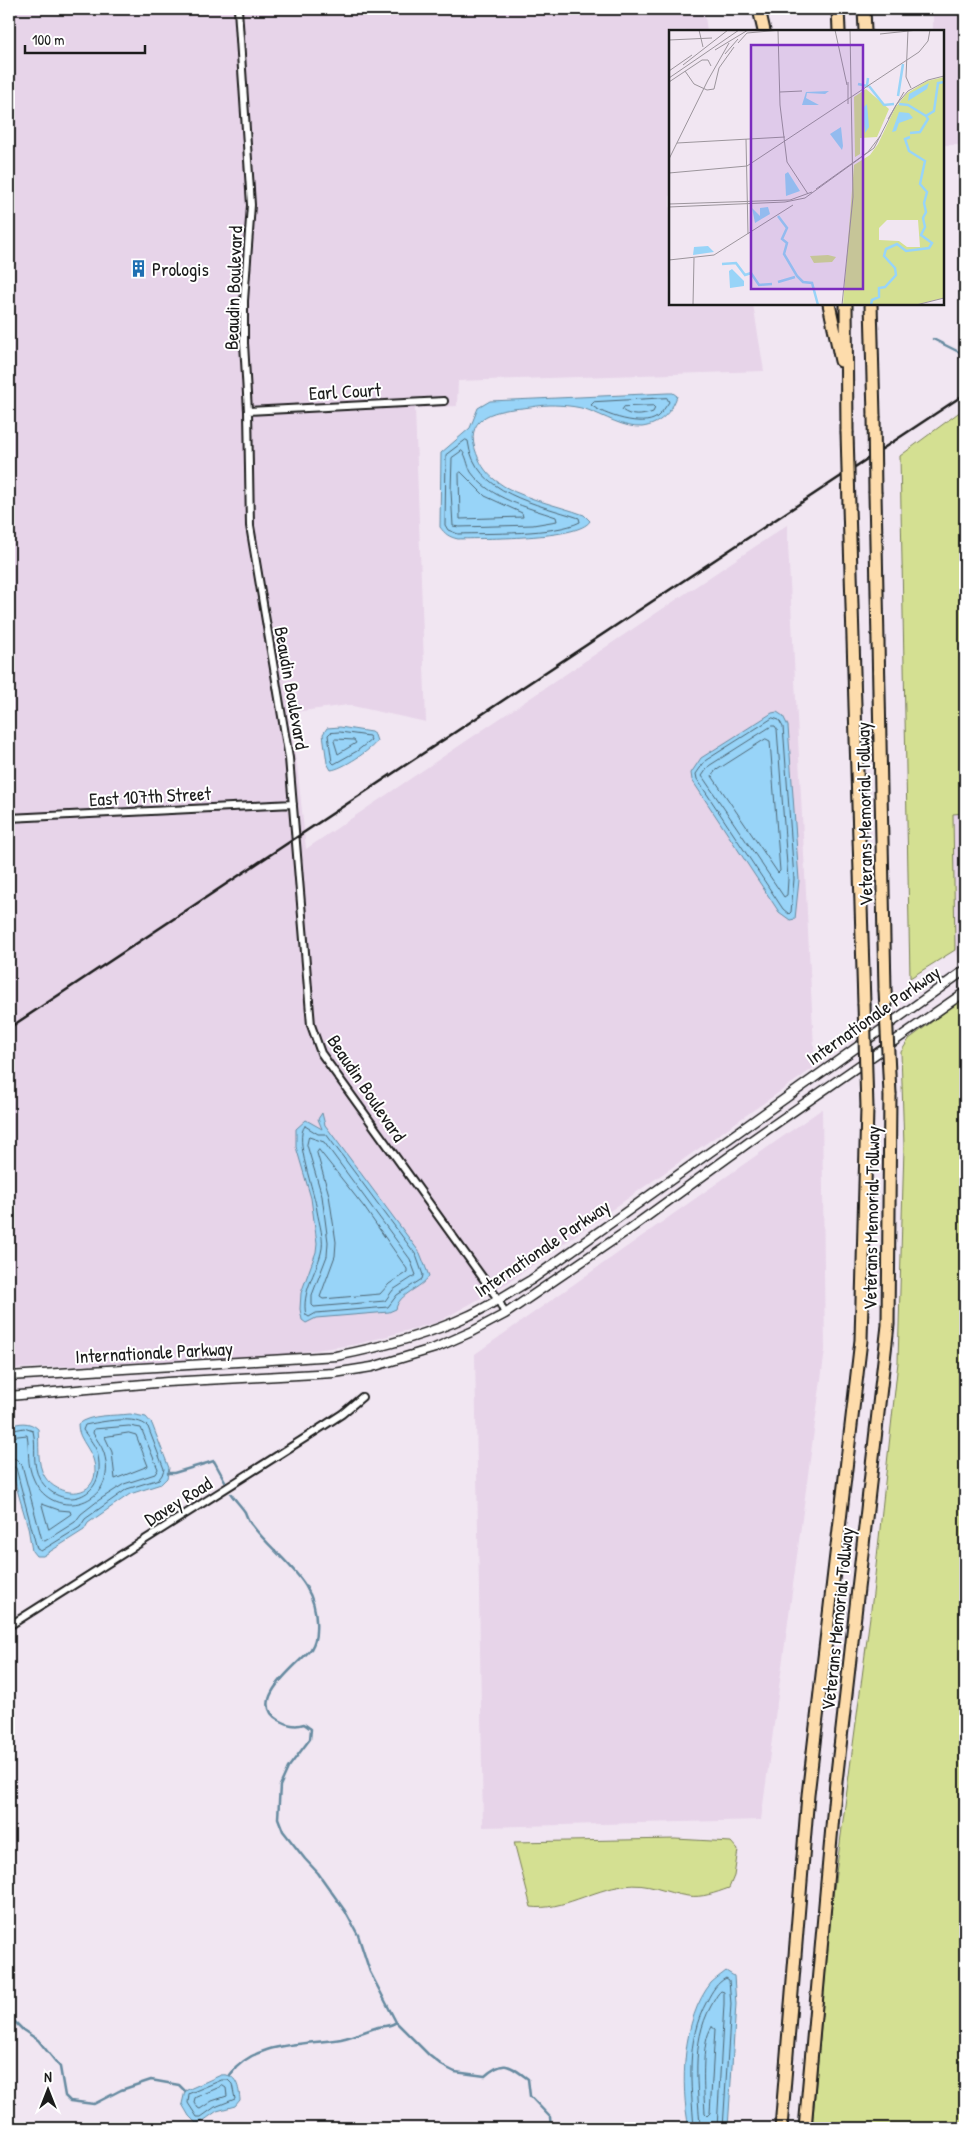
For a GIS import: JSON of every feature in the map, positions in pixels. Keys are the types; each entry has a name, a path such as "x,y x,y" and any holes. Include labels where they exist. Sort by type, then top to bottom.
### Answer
{"highway":[{"path":"759,9 764,30"},
{"path":"838,9 839,30"},
{"path":"864,9 865,30"},
{"path":"829,305 845,385"},
{"name":"Veterans Memorial Tollway","path":"781,2128 808,1795 861,1340 867,1108 845,385 846,305"},
{"name":"Veterans Memorial Tollway","path":"804,2128 836,1782 888,1325 890,1094 885,990 871,305"}],"street":[{"name":"Beaudin Boulevard","path":"238,9 251,205 244,326 250,526 289,758 312,1025 321,1054 498,1299 505,1314"},
{"name":"Earl Court","path":"248,411 444,401"},
{"name":"East 107th Street","path":"9,818 293,804"},
{"name":"Internationale Parkway","path":"9,1376 336,1356 384,1347 433,1331 470,1315 531,1280 965,970"},
{"name":"Internationale Parkway","path":"9,1396 167,1382 299,1376 372,1367 435,1348 505,1314 631,1228 752,1140 965,992"},
{"name":"Davey Road","path":"9,1626 306,1438 342,1414 362,1397"}],"shaded area":[{"path":"9,9 704,9 707,30 669,30 669,305 753,305 764,371 458,381 457,406 415,408 426,722 348,705 287,713 297,765 306,849 787,525 815,1067 506,1284 438,1322 358,1344 281,1355 9,1369"},
{"path":"933,9 965,9 965,145 944,145 944,30 933,30"},
{"path":"953,813 965,813 965,964 963,966 955,950"},
{"path":"822,1109 825,1350 761,1820 483,1827 475,1354"}],"green space":[{"path":"965,408 965,813 953,814 955,950 910,978 900,456"},
{"path":"965,997 965,2128 812,2128 831,1911 873,1594 898,1362 904,1147 901,1052 909,1039"},
{"path":"675,1839 731,1842 738,1850 734,1876 729,1888 708,1895 693,1896 633,1885 612,1888 554,1906 531,1907 514,1842"}],"water":[{"path":"965,208 965,288 960,276 961,224"},
{"path":"673,393 677,396 675,402 664,417 654,424 642,427 621,424 594,412 569,406 550,405 504,410 486,416 479,422 473,438 477,454 488,474 515,492 584,515 590,521 582,527 568,532 507,538 458,539 448,535 440,527 441,453 470,428 478,408 490,401"},
{"path":"777,712 783,716 788,726 799,880 795,919 790,920 779,912 692,780 691,773 701,758 772,713"},
{"path":"340,727 371,732 375,735 377,741 356,759 331,770 327,763 323,734 327,728"},
{"path":"322,1113 325,1125 420,1253 429,1276 401,1299 396,1309 389,1312 316,1318 306,1323 302,1320 300,1309 301,1293 316,1252 317,1243 311,1198 296,1147 296,1129 306,1120 322,1129 318,1119"},
{"path":"130,1414 146,1417 152,1424 169,1468 167,1478 161,1484 130,1494 88,1523 84,1530 43,1556 36,1556 32,1551 28,1527 9,1462 9,1427 24,1423 35,1426 38,1429 39,1460 42,1472 50,1483 57,1488 73,1492 88,1488 95,1473 93,1459 81,1436 78,1424 89,1418"},
{"path":"726,1971 734,1976 736,2004 728,2128 689,2128 684,2073 689,2033 701,1998 711,1983"},
{"path":"221,2075 231,2076 234,2079 238,2086 240,2100 235,2106 217,2111 203,2121 196,2123 182,2104 185,2091"}],"waterway":[{"path":"933,339 965,355"},
{"path":"168,1473 174,1473 214,1461 225,1481"},
{"path":"231,1494 263,1538 296,1572 305,1585 316,1613 316,1633 311,1649 278,1683 271,1693 268,1703 270,1712 279,1720 292,1725 304,1724 311,1729 310,1739 288,1768 280,1786 278,1818 283,1831 318,1873 345,1911 358,1935 370,1972 396,2022 430,2056 455,2072 485,2076 497,2067 502,2066 511,2067 516,2070 528,2079 530,2096 550,2117 551,2128"},
{"path":"9,2016 23,2030 38,2040 60,2067 65,2096 70,2101 94,2104 121,2090 151,2080 179,2085 185,2091"},
{"path":"230,2075 240,2064 266,2050 281,2046 341,2039 378,2027 392,2025 396,2022"}],"railway":[{"path":"9,1028 965,394"}],"place":[{"name":"Prologis","path":"138,269"}]}
